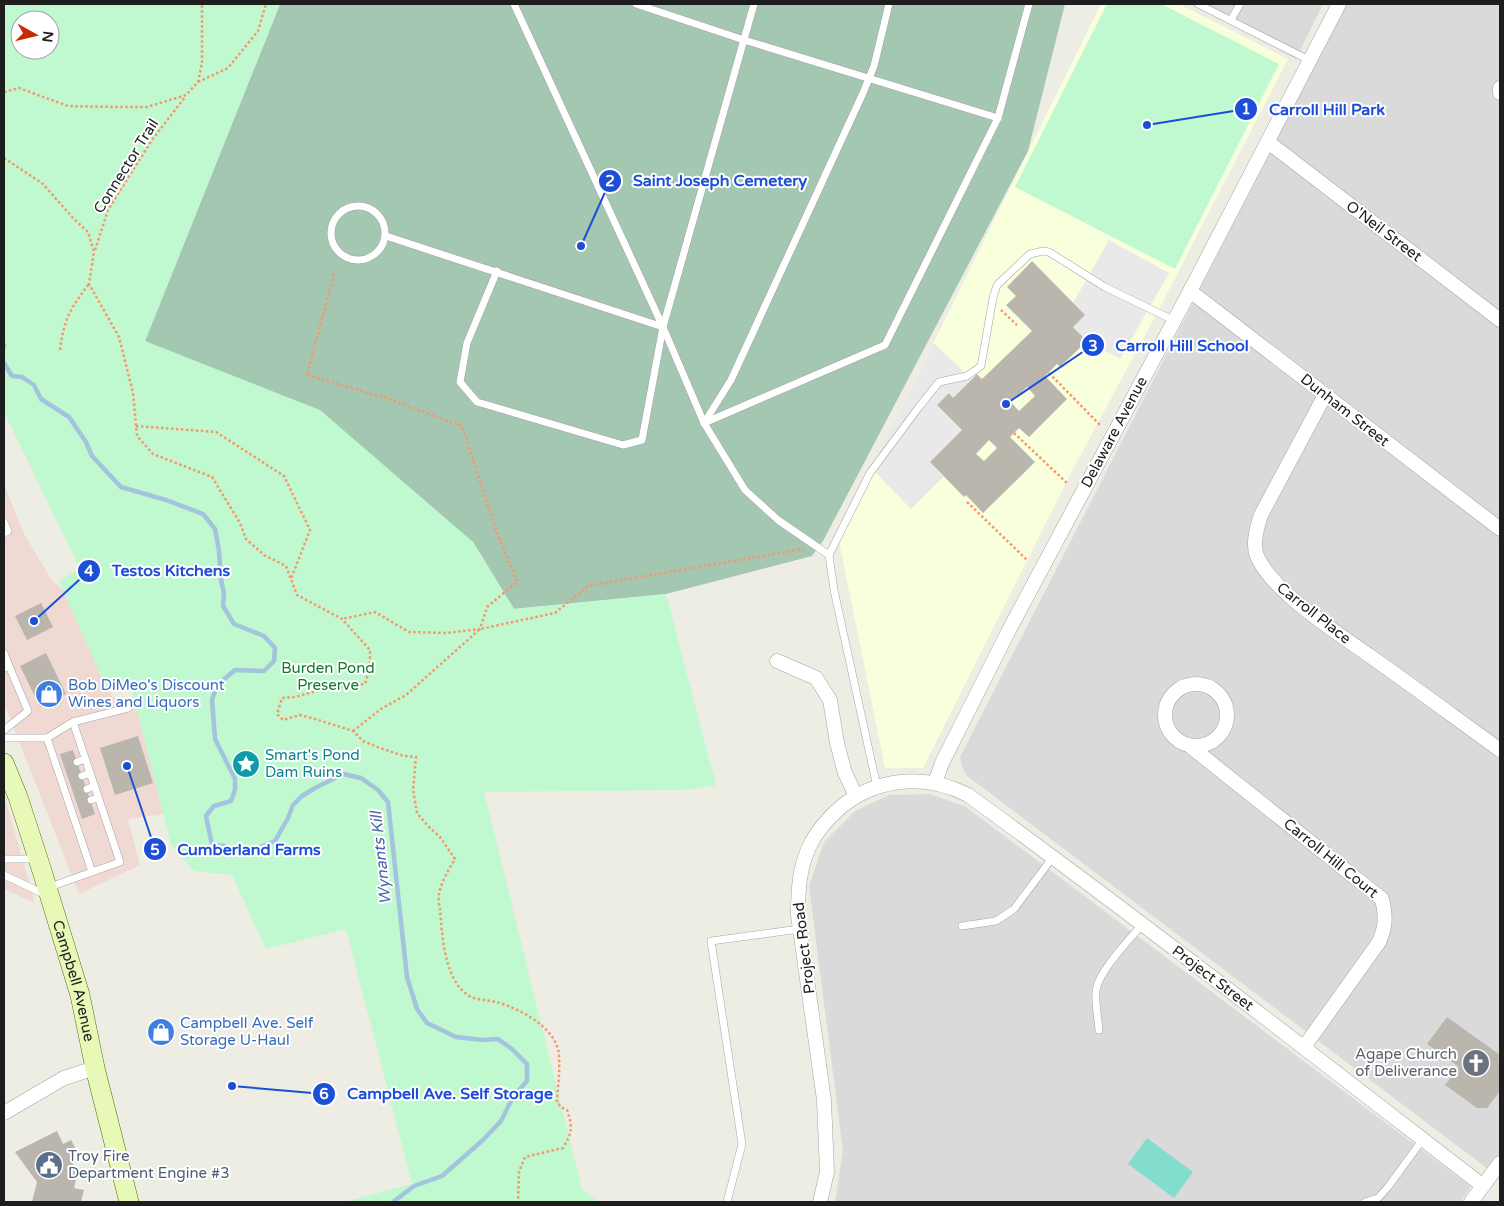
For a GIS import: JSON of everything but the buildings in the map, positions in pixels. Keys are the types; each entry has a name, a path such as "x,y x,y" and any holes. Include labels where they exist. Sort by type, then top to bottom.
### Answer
{"street":[{"name":"Delaware Avenue","path":"935,782 942,763 1009,630 1311,61 1339,4"},
{"path":"1500,88 1500,93"},
{"name":"O'Neil Street","path":"1268,142 1500,320"},
{"name":"Dunham Street","path":"1190,290 1500,530"},
{"name":"Carroll Place","path":"1325,394 1261,516 1256,532 1256,554 1264,569 1275,583 1307,610 1500,750"},
{"path":"777,661 816,678 830,700 837,743 843,765 856,796"},
{"name":"Carroll Hill Court","path":"1191,747 1202,746 1215,740 1225,727 1227,717 1222,697 1205,685 1189,685 1176,691 1169,699 1165,709 1165,719 1170,733 1181,744 1191,747 1382,899 1386,914 1385,928 1379,942 1304,1047"},
{"name":"Campbell Avenue","path":"4,763 18,797 80,996 95,1068 130,1202"},
{"name":"Project Road","path":"820,1202 827,1172 824,1100 798,915 798,888 803,864 808,848 827,819 856,796 877,786 906,780 935,782"},
{"name":"Project Street","path":"935,782 957,789 968,795 1054,857 1483,1186"},
{"path":"4,1113 64,1078 95,1068"},
{"path":"1471,1202 1500,1163"}],"lane":[{"path":"514,4 663,327 704,423 745,490 778,520 829,556"},
{"path":"636,4 744,40 998,118"},
{"path":"497,271 467,343 460,382 477,402 623,445 642,440 663,327 754,4"},
{"path":"704,423 731,380 863,93 874,66 889,4"},
{"path":"704,423 885,345 998,118 1029,4"},
{"path":"1198,4 1311,61"},
{"path":"1231,20 1240,4"},
{"path":"356,206 374,211 381,218 385,226 386,236 384,244 373,257 356,261 340,254 335,248 331,231 333,222 339,214 347,208 356,206"},
{"path":"386,236 663,327"},
{"path":"877,786 834,590 829,556 870,473 940,382 967,376 981,366 992,302 997,285 1030,254 1043,251 1049,252 1105,287 1173,320"},
{"path":"4,522 6,532"},
{"path":"4,653 6,667 28,711 4,730"},
{"path":"4,738 47,738 72,722 128,708"},
{"path":"4,875 48,893 92,872 120,862 72,722"},
{"path":"47,738 66,782 92,872"},
{"path":"77,762 85,759"},
{"path":"82,776 90,773"},
{"path":"86,789 94,786"},
{"path":"91,800 98,798"},
{"path":"962,926 996,921 1014,909 1054,857"},
{"path":"4,859 38,859"},
{"path":"1099,1030 1096,990 1102,976 1112,961 1142,925"},
{"path":"727,1202 742,1144 710,941 800,929"},
{"path":"1366,1202 1378,1198 1388,1187 1423,1139"}],"path":[{"path":"198,82 202,63 202,4"},
{"path":"198,82 228,68 258,31 266,4"},
{"name":"Connector Trail","path":"89,284 94,252 108,210 152,140 198,82"},
{"path":"4,92 19,88 68,106 105,107 147,107 186,95"},
{"path":"4,158 44,184 73,218 88,232 94,252"},
{"path":"334,274 307,375 389,400 462,426 496,530 517,582 487,607 480,629 406,695 381,709 353,731"},
{"path":"60,350 63,329 72,306 89,284 119,337 134,393 137,436 153,454 212,477 240,523 246,539 264,555 286,566 297,595 342,619 370,650 370,667 365,684 320,690 295,697 282,698 277,714 284,720 300,715 353,731 363,741 404,756 416,757 413,790 418,813 440,837 455,859 439,894 442,936 448,964 455,980 464,993 479,1000 493,1001 510,1006 534,1019 547,1030 556,1043 560,1054 557,1102 561,1108 567,1110 572,1124 569,1139 563,1148 525,1157 519,1172 518,1202"},
{"path":"992,302 1016,325"},
{"path":"1049,373 1100,425"},
{"path":"136,426 216,432 284,476 310,530 291,581"},
{"path":"1014,433 1068,484"},
{"path":"967,502 1028,561"},
{"path":"342,619 375,612 409,632 446,633 480,629 554,613 588,586 817,547"}],"shaded area":[{"path":"280,4 1065,4 1028,151 823,541 812,556 666,594 514,609 473,542 145,341"},
{"path":"1101,4 1179,4 1288,59 1158,311 1070,475 923,768 885,768 838,536"},
{"path":"1190,4 1323,4 1296,59"},
{"path":"1346,4 1500,4 1500,1178 967,776 962,767 960,757"},
{"path":"1109,240 1169,273 1120,359 1087,341 1073,327 1073,303"},
{"path":"934,343 971,379 953,398 949,393 937,405 962,430 930,462 943,477 911,509 877,474 873,465"},
{"path":"4,484 24,534 53,582 74,597 112,697 134,702 166,787 163,814 128,819 140,865 79,894 4,703"},
{"path":"930,794 966,807 1471,1187 1460,1202 835,1202 843,1151 809,886 824,842 855,811 889,795"},
{"path":"4,795 35,903 4,889"},
{"path":"1147,1138 1193,1172 1174,1198 1128,1164"}],"green space":[{"name":"Burden Pond Preserve","path":"4,4 280,4 145,341 320,410 473,542 514,609 666,594 716,785 683,790 484,792 582,1189 599,1202 344,1202 412,1184 346,929 266,949 232,875 194,871 171,845 129,679 106,688 59,581 80,569 4,412"},
{"path":"1107,4 1161,4 1279,64 1175,269 1015,187"}],"waterway":[{"name":"Wynants Kill","path":"4,363 12,376 22,377 34,385 41,399 69,417 86,442 92,456 121,487 166,500 203,514 215,529 224,593 223,606 234,624 264,636 275,648 274,661 264,671 235,670 217,685 212,700 215,739 235,779 235,790 231,801 214,806 206,816 212,845 224,846 235,851 253,850 275,841 293,805 302,796 343,774 361,778 378,790 388,802 407,977 417,1009 427,1023 456,1037 483,1040 498,1039 512,1049 527,1064 527,1081 513,1097 501,1121 483,1140 442,1176 414,1186 393,1202"}],"place":[{"name":"Carroll Hill Park","path":"1147,125"},
{"name":"Saint Joseph Cemetery","path":"581,246"},
{"name":"Carroll Hill School","path":"1006,404"},
{"name":"Testos Kitchens","path":"34,621"},
{"name":"Bob DiMeo's Discount Wines and Liquors","path":"49,694"},
{"name":"Smart's Pond Dam Ruins","path":"246,764"},
{"name":"Cumberland Farms","path":"127,766"},
{"name":"Campbell Ave. Self Storage U-Haul","path":"161,1032"},
{"name":"Agape Church of Deliverance","path":"1476,1063"},
{"name":"Campbell Ave. Self Storage","path":"232,1086"},
{"name":"Troy Fire Department Engine #3","path":"49,1165"}]}
